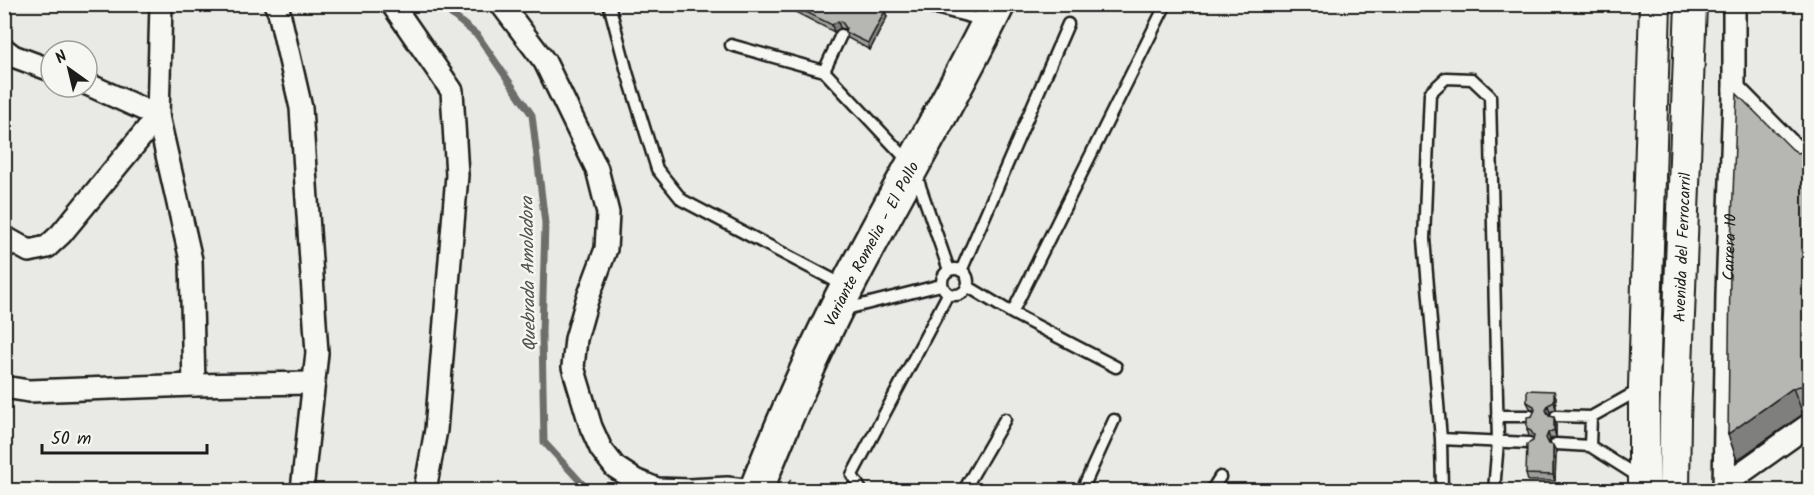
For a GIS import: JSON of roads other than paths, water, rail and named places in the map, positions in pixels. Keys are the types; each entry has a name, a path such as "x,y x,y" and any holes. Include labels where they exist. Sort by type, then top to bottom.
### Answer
{"highway":[{"name":"Variante Romelia - El Pollo","path":"756,490 795,396 841,300 993,13"}],"main road":[{"name":"Avenida del Ferrocarril","path":"1644,485 1644,387 1655,4"},
{"name":"Avenida del Ferrocarril","path":"1674,490 1691,4"}],"street":[{"path":"161,4 158,116 190,260 194,385"},
{"path":"275,4 279,12 301,108 317,353 302,490"},
{"path":"392,4 452,91 457,175 436,430 425,490"},
{"path":"501,4 545,62 597,169 608,213 606,249 587,300 579,329 573,367 584,409 601,449 615,467 635,480 657,489 745,490"},
{"name":"Carrera 10","path":"1724,488 1734,4"},
{"path":"4,50 13,56 39,66"},
{"path":"99,89 158,116"},
{"path":"1734,89 1809,166"},
{"path":"4,237 28,251 47,248 158,116"},
{"path":"4,387 29,391 313,383"},
{"path":"1724,488 1809,424"}],"lane":[{"path":"609,4 657,169 682,200 841,300 945,289 960,295 964,292 968,280 961,271 950,270 945,273 945,289 852,475 861,490"},
{"path":"920,4 993,13"},
{"path":"1012,313 1166,4"},
{"path":"961,271 1068,24"},
{"path":"824,71 841,35"},
{"path":"731,45 824,71 913,166 950,270"},
{"path":"1442,490 1441,439 1424,239 1430,93 1446,78 1472,79 1490,96 1498,442 1494,490"},
{"path":"967,286 1012,313 1116,366"},
{"path":"1556,416 1591,417 1644,387"},
{"path":"1497,416 1530,416"},
{"path":"1590,446 1591,417"},
{"path":"964,490 1005,419"},
{"path":"1082,490 1114,420"},
{"path":"1441,439 1529,443"},
{"path":"1556,444 1590,446 1644,485"},
{"path":"1212,490 1220,477"}],"waterway":[{"name":"Quebrada Amoladora","path":"439,4 478,36 532,115 545,223 542,333 544,442 588,490"}]}
